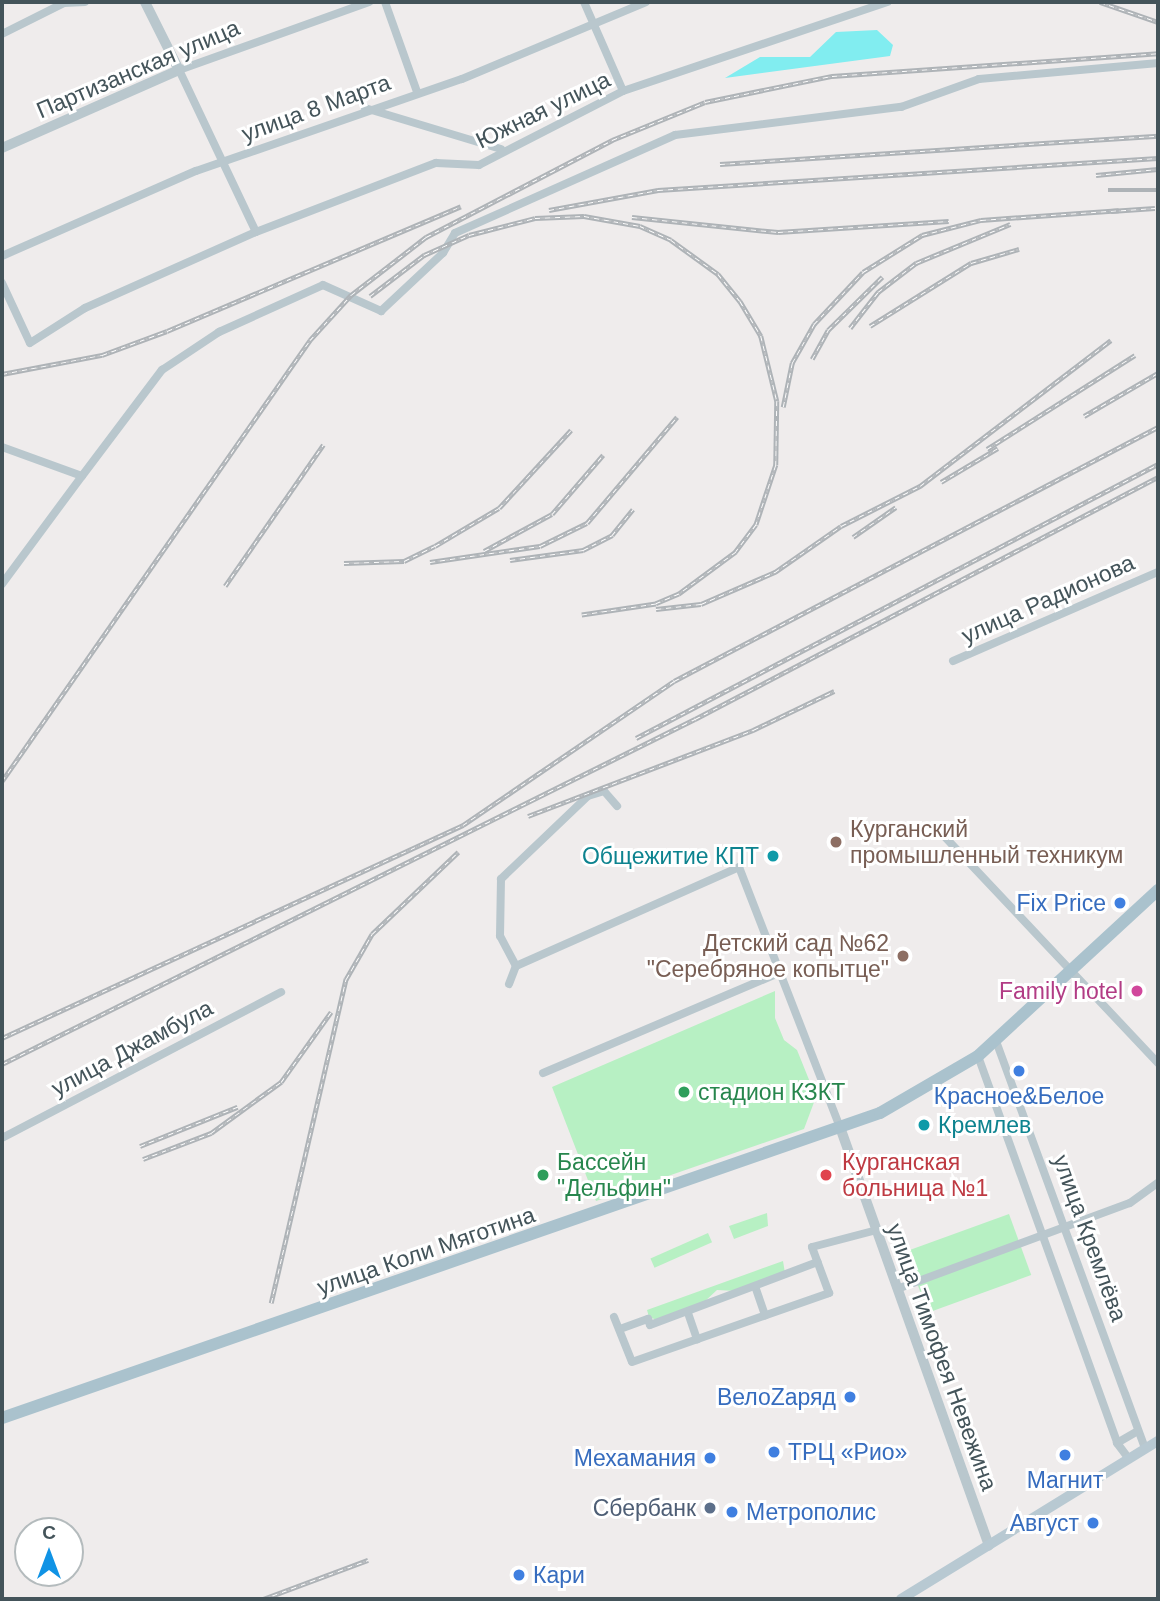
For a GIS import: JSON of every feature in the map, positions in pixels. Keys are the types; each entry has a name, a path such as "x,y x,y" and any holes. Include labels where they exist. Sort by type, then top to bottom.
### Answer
{"main road":[{"name":"улица Коли Мяготина","path":"2,1418 841,1130 978,1056 1158,890"},
{"path":"901,1599 1158,1441"}],"street":[{"path":"2,34 64,3 85,2"},
{"path":"145,2 256,232"},
{"name":"Партизанская улица","path":"2,148 179,70 369,2"},
{"path":"385,2 417,92"},
{"path":"584,2 623,92"},
{"name":"улица 8 Марта","path":"2,256 223,164 365,108 417,92 646,2"},
{"name":"Южная улица","path":"2,283 30,343 85,308 256,232 436,163 479,165 501,149 623,92 887,2"},
{"path":"2,584 162,370 219,332 323,285 381,311 426,270 455,233 628,152 709,128 901,107 979,79 1158,63"},
{"path":"365,108 501,149"},
{"path":"2,447 82,476"},
{"name":"улица Радионова","path":"953,661 1158,572"},
{"path":"509,984 516,966 500,936 501,879 588,796 604,791 617,806"},
{"path":"944,836 1158,1063"},
{"name":"улица Тимофея Невежина","path":"516,966 739,867 841,1130 989,1545"},
{"path":"543,1073 781,972"},
{"name":"улица Джамбула","path":"2,1138 281,992"},
{"name":"улица Кремлёва","path":"996,1041 1067,1227 1144,1449"},
{"name":"улица Кремлёва","path":"978,1056 1117,1443 1129,1460"},
{"path":"897,1289 1130,1203 1158,1183"},
{"path":"614,1317 632,1362 829,1293 812,1247 877,1230"},
{"path":"620,1329 688,1313 756,1289 818,1262"},
{"path":"756,1289 765,1315"},
{"path":"688,1313 697,1339"},
{"path":"1117,1443 1138,1432"}],"green space":[{"name":"стадион КЗКТ","path":"775,991 775,1018 784,1040 797,1050 816,1097 804,1129 596,1201 552,1087"},
{"path":"767,1213 768,1226 734,1239 729,1226"},
{"path":"1009,1214 1031,1275 928,1313 906,1252"},
{"path":"708,1233 712,1242 655,1268 650,1259"},
{"path":"783,1261 785,1273 736,1291 717,1290 703,1303 657,1320 649,1317 647,1310"}],"water":[{"path":"877,30 893,45 890,56 725,78 760,57 810,57 836,32"}],"railway":[{"path":"1100,2 1158,22"},
{"path":"2,781 310,340 351,295 426,237 612,140 705,102 832,76 1158,53"},
{"path":"720,164 1158,136"},
{"path":"549,210 658,190 1158,158"},
{"path":"1096,175 1158,169"},
{"path":"1108,190 1158,190"},
{"path":"2,374 102,355 167,331 461,206"},
{"path":"1111,211 1155,208"},
{"path":"783,407 792,363 814,324 863,272 922,235 981,220 1119,210"},
{"path":"370,296 424,255 469,235 535,218 584,216 640,226 671,240 718,274 740,301 761,336 777,401 776,465 756,525 736,552 679,594 656,604 582,615"},
{"path":"632,217 778,232 949,221"},
{"path":"850,328 878,292 916,263 1010,224"},
{"path":"870,326 971,263 1019,249"},
{"path":"812,359 828,330 882,277"},
{"path":"656,609 701,604 775,572 841,526 920,486 1111,340"},
{"path":"987,449 1135,355"},
{"path":"1084,416 1158,373"},
{"path":"430,562 540,546 587,523 677,417"},
{"path":"2,1038 463,825 674,681 1158,427"},
{"path":"344,563 404,561 435,546 499,508 571,430"},
{"path":"225,586 323,445"},
{"path":"941,482 998,448"},
{"path":"484,551 552,514 603,455"},
{"path":"636,738 1158,464"},
{"path":"2,1064 695,719 1158,477"},
{"path":"853,537 896,507"},
{"path":"510,560 583,550 612,535 633,509"},
{"path":"528,816 753,730 834,691"},
{"path":"271,1303 346,979 372,934 458,852"},
{"path":"143,1159 211,1133 281,1082 331,1012"},
{"path":"140,1146 237,1107"},
{"path":"263,1599 368,1560"}],"place":[{"name":"Курганский промышленный техникум","path":"836,842"},
{"name":"Общежитие КПТ","path":"773,856"},
{"name":"Fix Price","path":"1120,903"},
{"name":"Детский сад №62 \"Серебряное копытце\"","path":"903,956"},
{"name":"Family hotel","path":"1137,991"},
{"name":"Красное&Белое","path":"1019,1071"},
{"name":"стадион КЗКТ","path":"684,1092"},
{"name":"Кремлев","path":"924,1125"},
{"name":"Бассейн \"Дельфин\"","path":"543,1175"},
{"name":"Курганская больница №1","path":"826,1175"},
{"name":"ВелоZаряд","path":"850,1397"},
{"name":"ТРЦ «Рио»","path":"774,1452"},
{"name":"Магнит","path":"1065,1455"},
{"name":"Мехамания","path":"710,1458"},
{"name":"Сбербанк","path":"710,1508"},
{"name":"Метрополис","path":"732,1512"},
{"name":"Август","path":"1093,1523"},
{"name":"Кари","path":"519,1575"}]}
